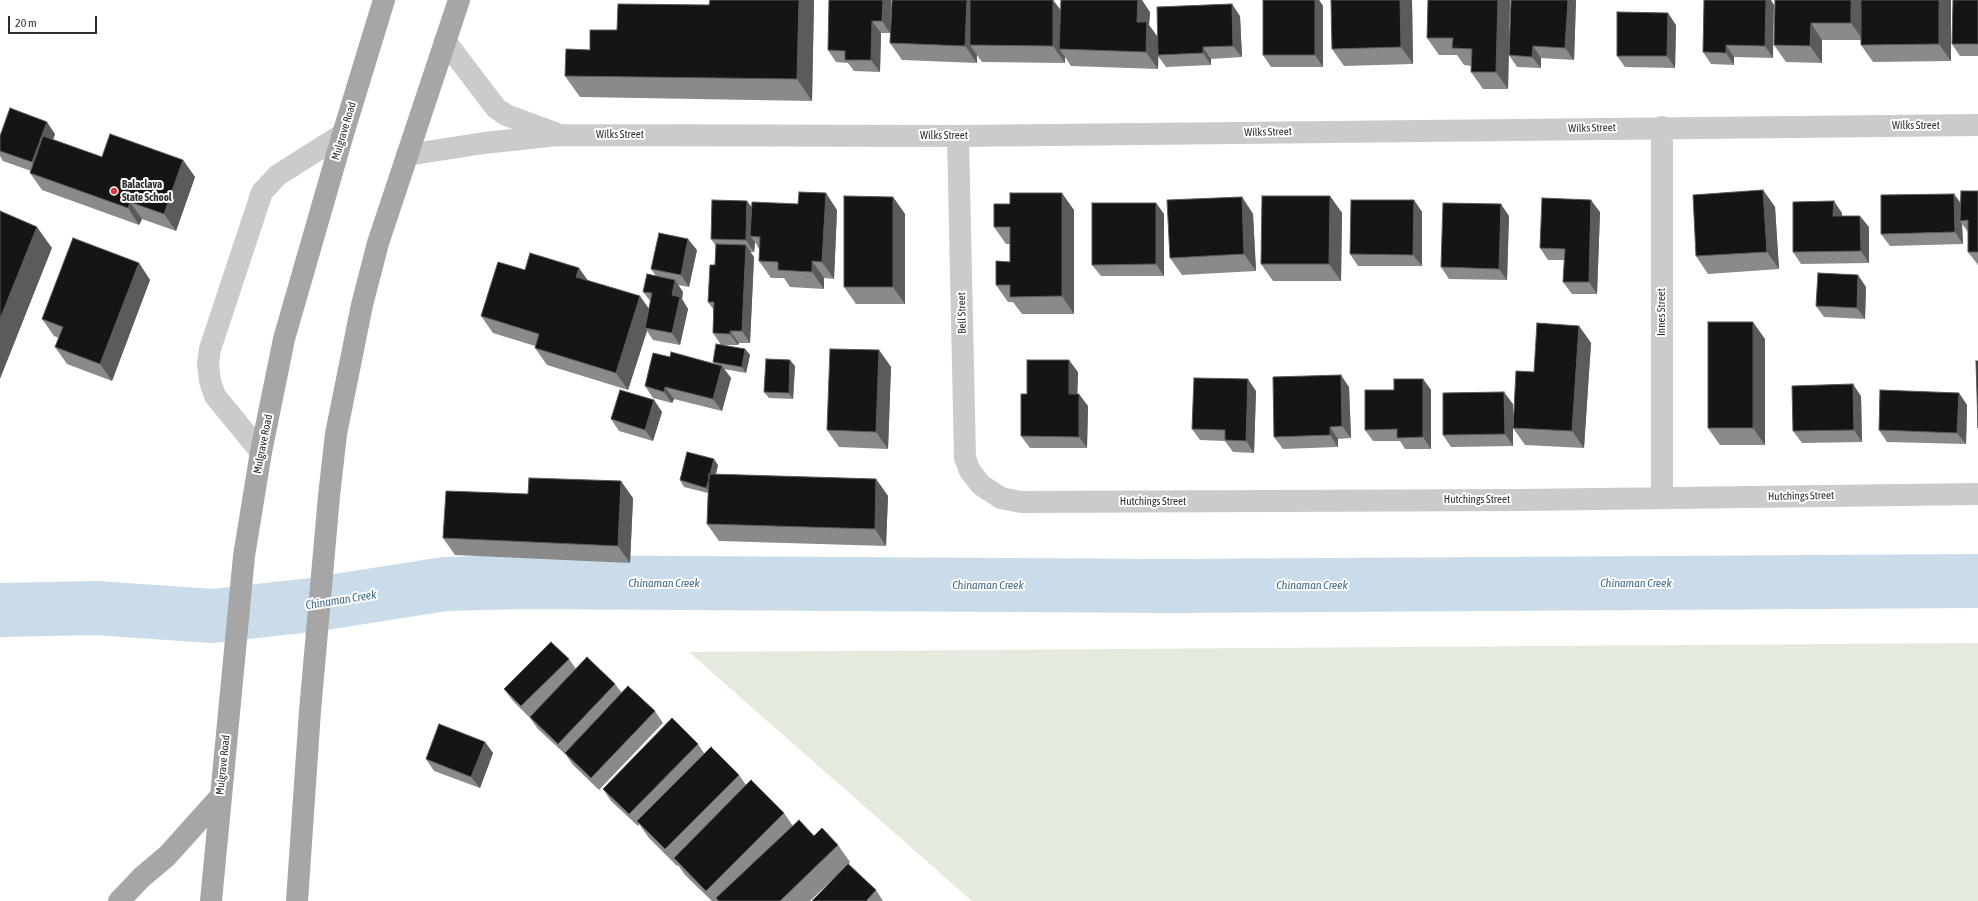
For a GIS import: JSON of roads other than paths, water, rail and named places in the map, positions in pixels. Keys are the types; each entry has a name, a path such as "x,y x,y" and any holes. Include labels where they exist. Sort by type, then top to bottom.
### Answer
{"main road":[{"name":"Mulgrave Road","path":"211,901 241,581 260,452 284,338 343,134 384,0"},
{"path":"297,901 310,711 336,434 362,305 378,243 460,0"},
{"path":"119,901 142,877 167,856 220,797"}],"street":[{"name":"Wilks Street","path":"445,41 496,108 506,115 558,135"},
{"name":"Wilks Street","path":"407,155 484,143 558,135 958,136 1662,127 1978,125"},
{"name":"Innes Street","path":"1662,127 1662,498"},
{"path":"260,452 216,396 210,381 208,364 210,349 262,192 278,175 343,134"},
{"name":"Bell Street","path":"958,136 965,450 970,471 981,485"},
{"name":"Hutchings Street","path":"981,485 1001,498 1022,502 1662,498 1978,494"}],"waterway":[{"name":"Chinaman Creek","path":"0,610 96,608 212,616 311,605 445,584 520,582 1169,586 1978,581"}],"place":[{"name":"Balaclava State School","path":"114,191"}]}
